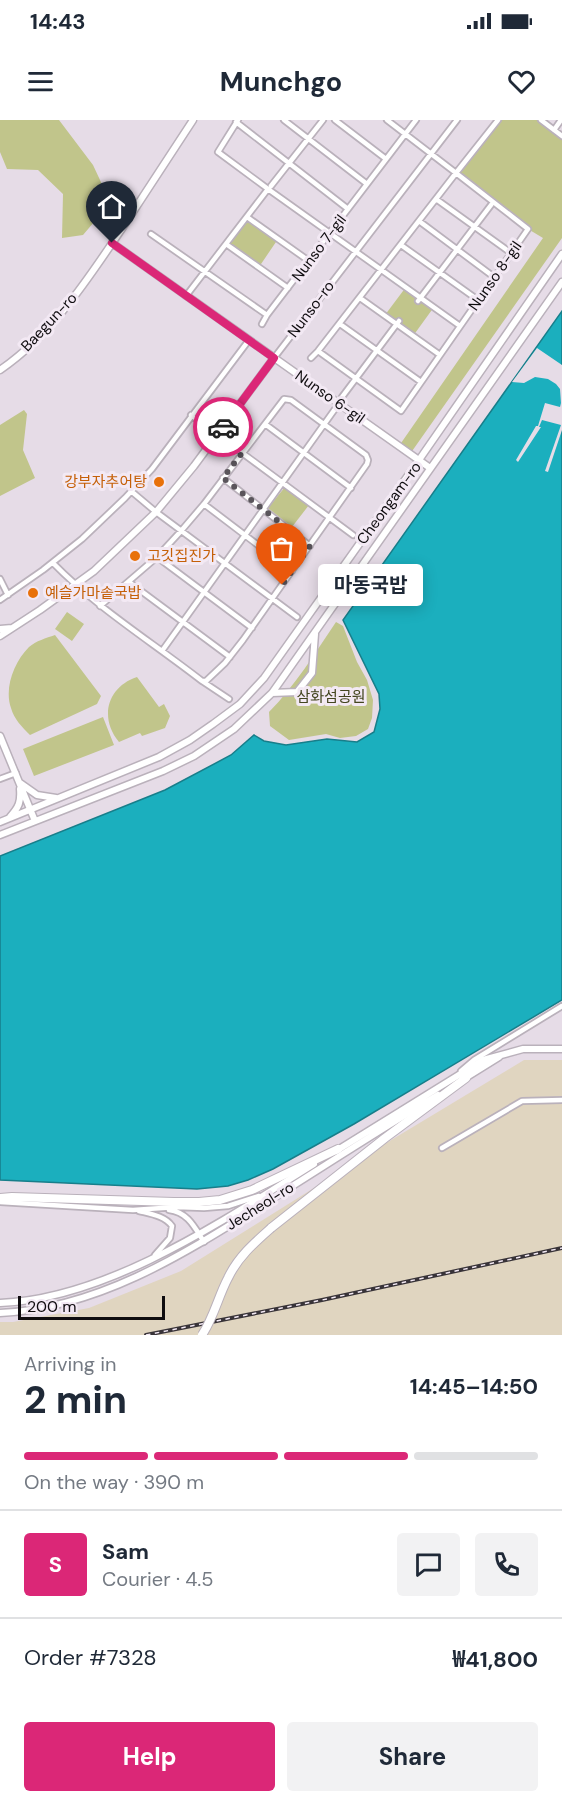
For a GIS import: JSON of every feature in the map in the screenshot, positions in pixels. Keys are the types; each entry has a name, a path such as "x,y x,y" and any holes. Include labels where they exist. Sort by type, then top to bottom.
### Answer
{"highway":[{"path":"202,1335 208,1326 227,1279 243,1254 385,1138 466,1078"},
{"path":"0,1200 12,1197 199,1202 220,1200 252,1190 338,1149"}],"main road":[{"name":"Baegun-ro","path":"0,370 40,335 75,296 193,120"},
{"name":"Nunso 6-gil","path":"112,243 430,468"},
{"name":"Cheongam-ro","path":"0,822 159,757 190,740 240,704 264,678 420,460 562,254"},
{"name":"Cheongam-ro","path":"0,836 163,771 194,756 234,729 272,693 562,282"},
{"name":"Nunso-ro","path":"0,636 94,571 156,512 274,358"},
{"path":"0,629 13,628"},
{"path":"0,642 13,628"},
{"path":"272,693 297,692 312,674 315,631"},
{"path":"0,736 35,821"},
{"path":"19,782 37,795 59,798"},
{"path":"8,819 21,801 19,782"},
{"name":"Jecheol-ro","path":"0,1304 23,1302 59,1294 116,1275 199,1234 483,1060 523,1049 562,1048"},
{"name":"Jecheol-ro","path":"0,1313 57,1305 98,1293 147,1272 204,1242 501,1056"}],"street":[{"path":"284,120 367,184"},
{"path":"186,296 323,120"},
{"path":"335,120 386,159"},
{"path":"387,120 456,173"},
{"name":"Nunso 7-gil","path":"262,324 416,120"},
{"name":"Nunso-ro","path":"274,358 457,120"},
{"path":"311,358 498,120"},
{"path":"541,120 562,136"},
{"path":"554,130 561,120"},
{"path":"348,209 237,121 218,152 419,299 460,326"},
{"name":"Nunso 8-gil","path":"318,351 401,411 528,229 456,173"},
{"path":"436,199 511,253"},
{"path":"419,299 491,205"},
{"path":"247,217 309,261"},
{"path":"419,222 494,277"},
{"path":"151,234 267,315"},
{"path":"226,244 288,288"},
{"path":"400,245 478,300"},
{"path":"360,298 398,322 440,355"},
{"path":"342,397 398,322"},
{"path":"340,324 421,382"},
{"path":"0,600 82,539 131,491 152,469 249,340"},
{"path":"100,606 157,557 181,531 204,504 280,402 288,399 324,424 366,455 367,464 230,657 212,677 202,681"},
{"path":"162,651 335,409"},
{"path":"191,415 353,534"},
{"path":"265,424 351,488"},
{"path":"223,478 310,546"},
{"path":"131,491 181,531 297,616"},
{"path":"204,504 292,572"},
{"path":"157,557 252,628"},
{"path":"52,563 100,606 229,699"},
{"path":"0,579 8,595"},
{"path":"129,582 230,657"},
{"path":"0,779 15,773"},
{"path":"447,1082 474,1060 562,1006"},
{"path":"442,1148 522,1101 562,1100"},
{"path":"0,1200 134,1210 218,1208 264,1195"},
{"path":"160,1209 183,1214 204,1242"},
{"path":"134,1210 164,1218 172,1226 170,1238 156,1255 146,1260"}],"shaded area":[{"path":"524,1060 562,1060 562,1335 0,1335 0,1322 13,1322 89,1308 181,1271"}],"green space":[{"path":"0,120 59,120 93,165 107,195 100,215 83,235 62,238 63,194 38,170 7,169 0,152"},
{"path":"498,120 541,120 562,136 562,238 410,454 399,446 543,238 456,173"},
{"path":"247,217 278,239 259,267 226,244"},
{"path":"406,287 434,307 413,336 385,315"},
{"path":"24,410 27,414 23,450 35,478 0,496 0,425"},
{"path":"285,487 309,505 292,527 268,508"},
{"path":"67,612 84,624 72,641 55,629"},
{"name":"삼화섬공원","path":"336,622 343,626 357,662 367,680 373,700 372,718 368,729 356,736 340,738 326,734 289,740 270,726 269,712 296,680"},
{"path":"55,635 101,696 97,704 30,735 12,712 9,692 12,676 19,660 29,647"},
{"path":"137,677 159,707 164,704 170,716 165,728 142,736 140,733 119,742 109,723 109,704 119,688"},
{"path":"103,717 114,745 34,776 23,749"}],"water":[{"path":"562,311 562,1000 354,1124 273,1169 248,1180 228,1186 197,1189 0,1180 0,856 165,790 231,755 254,735 264,741 286,745 327,739 357,742 374,732 380,709 379,694 343,620"}],"pier":[{"path":"537,348 562,365 562,430 548,472 545,471 561,425 542,420 539,427 541,427 518,462 516,460 538,426 545,403 560,407 561,403 560,389 548,379 535,377 524,383 512,382"}],"railway":[{"path":"146,1335 562,1248"}],"way so far":[{"path":"223,427 217,435 242,453 223,478 310,546 282,585"}],"place":[{"name":"강부자추어탕","path":"159,482"},
{"name":"고깃집진가","path":"135,556"},
{"name":"마동국밥","path":"282,585"},
{"name":"예슬가마솥국밥","path":"33,593"}],"route":[{"path":"112,243 274,358 223,427"}]}
